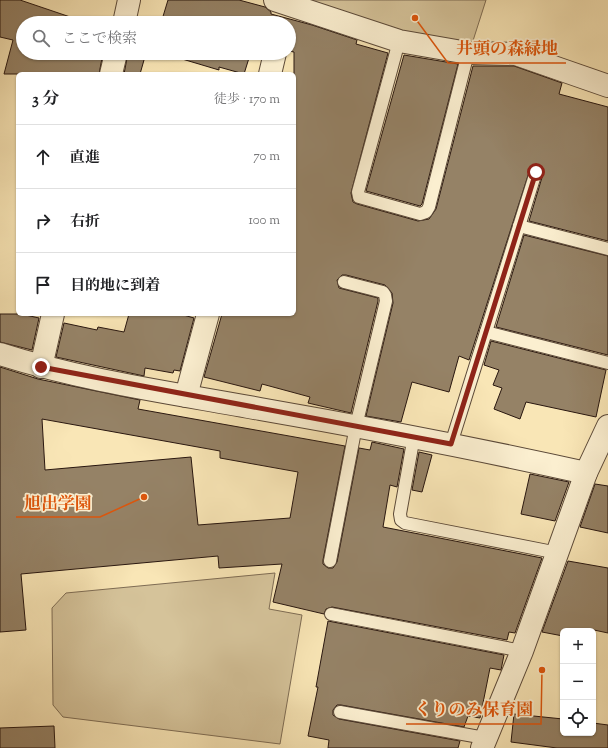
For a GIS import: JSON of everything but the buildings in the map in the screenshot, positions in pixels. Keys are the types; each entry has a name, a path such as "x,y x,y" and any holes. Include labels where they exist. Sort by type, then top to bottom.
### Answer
{"street":[{"path":"126,16 129,0"},
{"path":"282,9 399,41 468,53 516,54 608,86"},
{"path":"111,72 114,60"},
{"path":"270,72 273,60"},
{"path":"41,367 54,316"},
{"path":"186,396 207,316"},
{"path":"0,354 41,367 186,396 414,436 586,473"},
{"path":"484,743 522,651 586,473 608,426"}],"lane":[{"path":"399,41 358,192 359,197 420,214 426,212 429,208 468,53"},
{"path":"451,444 536,172"},
{"path":"519,226 608,249"},
{"path":"330,561 356,426 386,301 385,295 382,292 344,282"},
{"path":"486,332 608,363"},
{"path":"414,436 400,514 401,520 405,523 558,554"},
{"path":"331,614 522,651"},
{"path":"340,712 484,743"}],"shaded area":[{"path":"294,0 486,0 471,47 404,36"},
{"path":"275,573 269,609 302,615 280,744 63,717 53,705 52,608 66,593"}],"place":[{"name":"井頭の森緑地","path":"415,18"},
{"name":"旭出学園","path":"144,497"},
{"name":"くりのみ保育園","path":"542,670"}],"route":[{"path":"41,367 186,396 414,436 451,444 536,172"}]}
